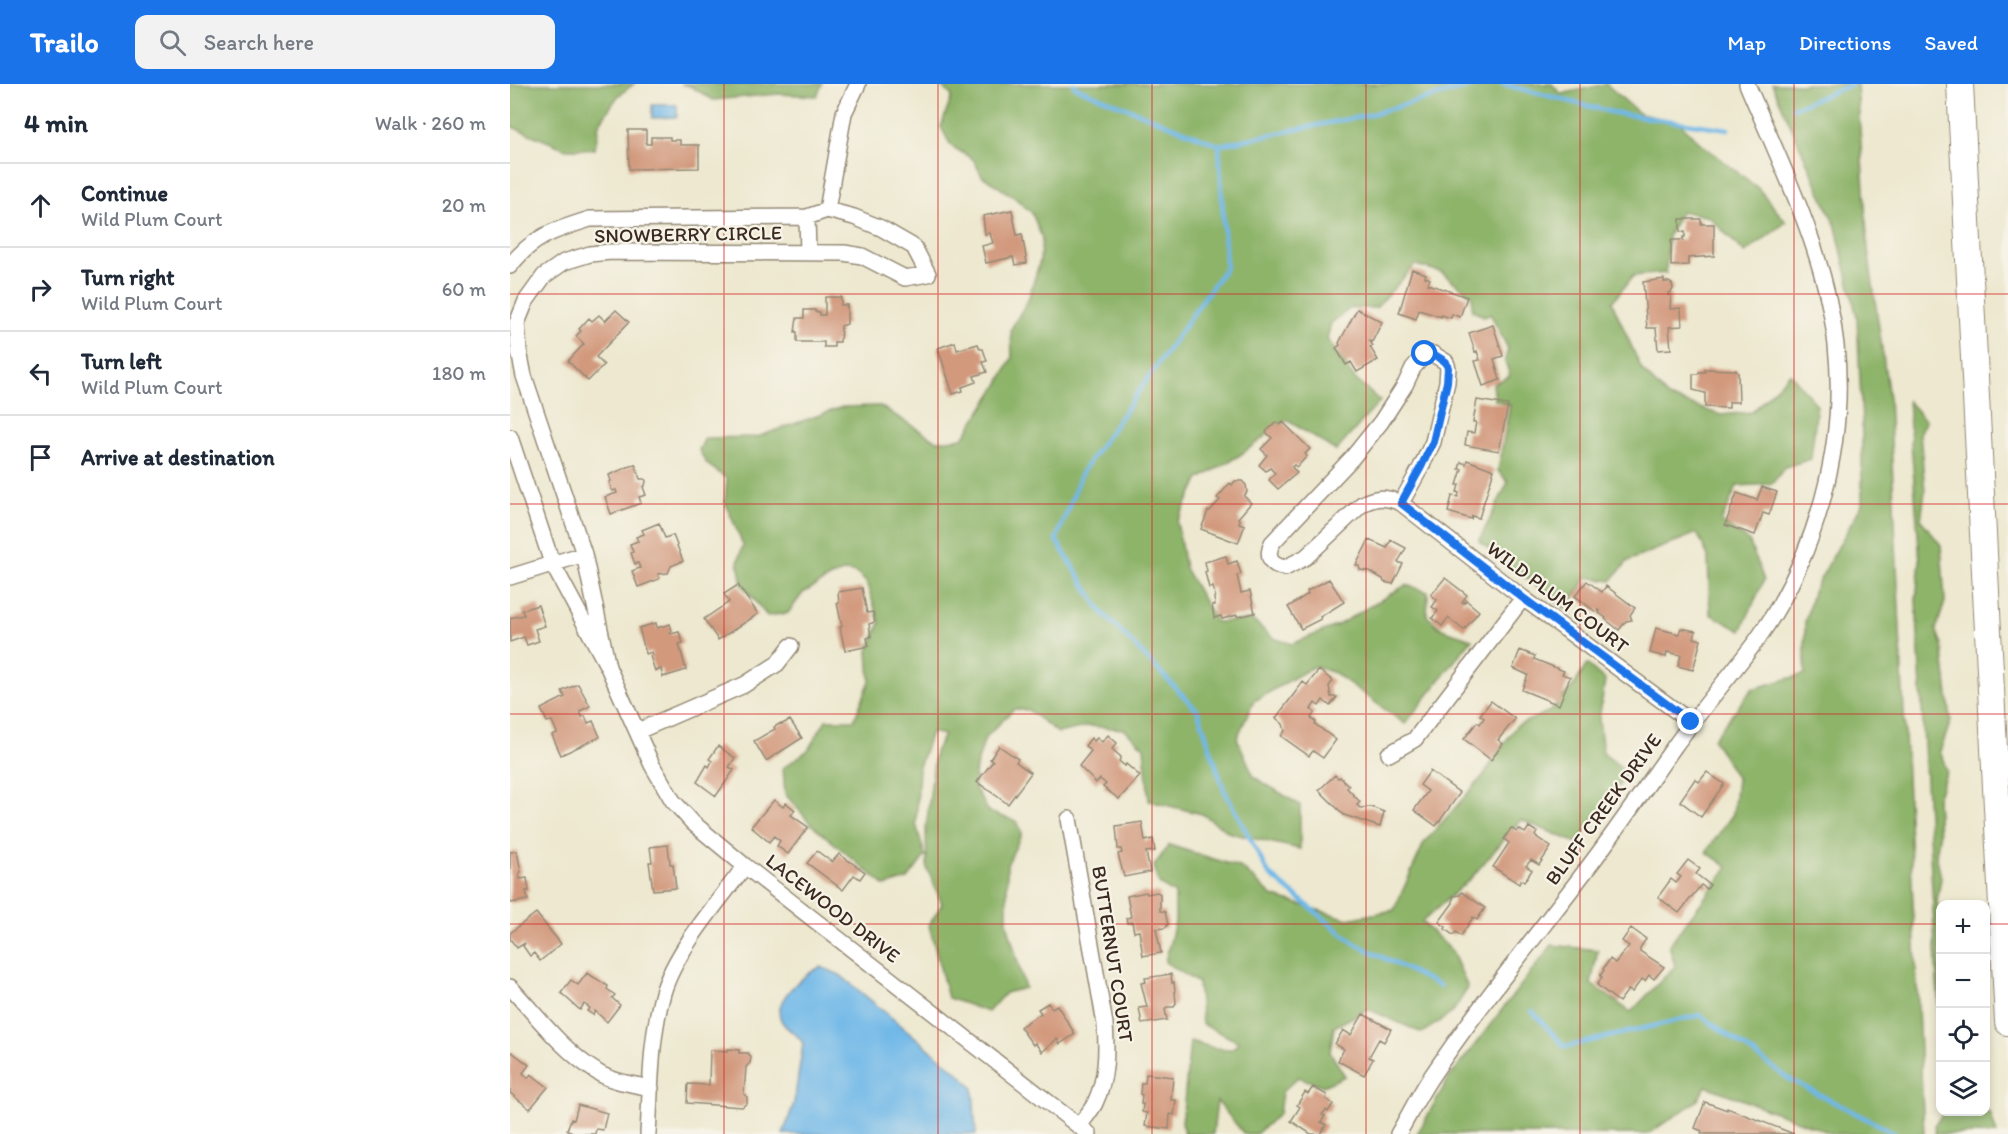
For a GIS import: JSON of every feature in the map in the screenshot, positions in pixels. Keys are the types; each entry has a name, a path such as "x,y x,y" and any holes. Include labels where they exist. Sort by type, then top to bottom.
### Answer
{"highway":[{"path":"1960,84 2008,1022"}],"street":[{"path":"844,84 848,102"},
{"path":"827,210 844,113 858,84"},
{"name":"BLUFF CREEK DRIVE","path":"1398,1134 1430,1078 1510,968 1585,872 1691,722 1758,637 1784,596 1807,548 1821,502 1834,440 1837,392 1836,348 1829,300 1816,249 1747,84"},
{"name":"SNOWBERRY CIRCLE","path":"510,266 533,242 555,230 590,219 807,217 827,210 854,217 881,228 914,247 928,274 905,278 862,256 844,253 611,252 590,254 564,262 544,276 526,302 518,323 519,351 524,376 584,554 608,668"},
{"path":"807,217 808,253"},
{"name":"WILD PLUM COURT","path":"1401,503 1433,442 1447,382 1446,362 1433,354 1425,354 1419,359 1405,386 1381,422 1352,458 1278,534 1269,551 1270,560 1275,566 1285,568 1293,565 1306,557 1370,499 1384,497 1401,503 1523,598 1691,722"},
{"path":"510,437 552,563 608,668"},
{"path":"510,577 584,554"},
{"path":"1389,754 1415,739 1523,598"},
{"path":"638,731 744,685 777,664 791,646"},
{"name":"LACEWOOD DRIVE","path":"608,668 652,765 673,801 693,823 1084,1130"},
{"name":"BUTTERNUT COURT","path":"1069,819 1105,1024 1108,1054 1103,1081 1084,1130"},
{"path":"648,1134 656,1024 664,990 680,955 745,866"},
{"path":"510,987 565,1047 598,1073 624,1083 651,1088"}],"green space":[{"path":"510,84 634,84 618,96 599,124 595,149 566,149 510,126"},
{"path":"681,84 822,84 817,96 778,94 713,100 690,86"},
{"path":"939,84 1552,84 1561,94 1606,84 1640,114 1679,122 1699,142 1758,188 1786,222 1745,253 1709,217 1682,211 1668,236 1666,273 1633,276 1612,302 1642,370 1668,397 1721,415 1752,412 1790,373 1817,405 1811,459 1785,467 1772,484 1737,486 1721,522 1749,541 1764,580 1741,631 1710,614 1708,556 1697,533 1628,561 1611,581 1587,577 1566,609 1479,541 1508,482 1498,471 1510,405 1495,400 1493,384 1510,376 1505,361 1508,349 1491,315 1484,316 1472,311 1472,296 1441,272 1415,265 1376,308 1351,308 1331,323 1327,339 1354,378 1380,401 1336,451 1287,420 1240,455 1199,479 1177,522 1185,568 1216,622 1252,620 1273,638 1292,644 1338,625 1406,585 1428,592 1427,616 1442,629 1472,639 1405,724 1335,673 1314,666 1254,701 1237,738 1254,777 1300,805 1300,849 1230,833 1202,814 1149,801 1144,747 1124,729 1089,726 1058,733 1028,710 1014,709 985,738 976,767 974,786 989,812 1016,821 1022,833 1007,865 1007,923 1025,988 1005,993 988,1012 948,998 929,925 942,904 927,868 926,828 935,752 944,735 931,732 919,767 916,824 925,856 908,879 885,886 811,824 785,794 783,768 808,750 826,720 854,720 870,681 868,651 880,623 866,582 856,573 846,571 834,575 803,593 788,613 767,616 742,585 738,562 743,545 725,502 727,479 707,464 699,450 705,438 757,437 842,407 880,406 937,441 963,438 998,385 1012,358 1011,329 1028,300 1040,261 1042,238 1032,213 1014,197 982,176 973,159 951,146 941,127 952,96"},
{"path":"1772,84 1857,84 1868,250 1889,398 1924,1134 1833,1134 1706,1086 1697,1101 1648,1134 1417,1134 1449,1078 1552,945 1598,950 1591,984 1631,1012 1675,966 1669,945 1728,867 1706,852 1733,814 1737,779 1713,739 1752,689 1805,674 1805,622 1813,592 1862,504 1862,423 1857,318 1836,227"},
{"path":"1908,401 1926,421 1920,433 1925,491 1921,520 1941,545 1945,602 1936,629 1942,645 1951,721 1940,751 1947,771 1937,798 1939,838 1936,854 1941,878 1936,900 1936,962 1916,599 1920,562"},
{"path":"1587,664 1605,680 1599,720 1603,753 1628,773 1577,843 1521,820 1471,878 1422,922 1452,951 1468,988 1452,1013 1422,1033 1368,1009 1334,1027 1330,1052 1345,1076 1323,1086 1298,1077 1282,1092 1279,1114 1256,1134 1244,1134 1217,1101 1213,1134 1184,1134 1182,1123 1190,1041 1214,1048 1232,1049 1239,1042 1202,1024 1198,983 1165,962 1175,922 1175,894 1159,884 1154,866 1169,845 1242,868 1272,896 1348,919 1394,910 1424,843 1483,776 1516,726 1550,711 1575,684"},
{"path":"1990,1112 1997,1134 1935,1134 1934,1125 1942,1116 1990,1116"}],"water":[{"path":"652,105 677,105 677,117 652,118"},
{"path":"821,967 840,975 961,1075 973,1088 976,1134 783,1134 794,1103 803,1044 783,1023 780,1007 784,998 798,982"}],"building":[{"path":"628,130 646,130 646,144 651,144 651,137 670,137 670,140 680,140 680,145 699,145 699,168 629,169"},
{"path":"1012,210 1017,235 1022,234 1027,263 1015,265 1013,257 986,263 982,246 993,243 990,233 985,234 983,216"},
{"path":"1680,219 1701,219 1701,224 1714,224 1714,256 1688,258 1688,265 1671,266 1671,240 1683,240 1685,237 1685,232 1680,232"},
{"path":"1412,269 1426,274 1425,277 1430,279 1428,284 1467,297 1460,317 1452,314 1451,318 1441,315 1441,317 1419,310 1416,319 1399,313"},
{"path":"1664,279 1664,282 1672,284 1673,289 1668,293 1671,295 1670,309 1681,308 1682,326 1669,327 1671,349 1658,350 1656,328 1647,328 1643,282"},
{"path":"825,297 841,297 841,305 847,305 847,324 841,326 840,342 834,342 834,347 824,347 824,342 797,342 797,332 795,332 797,318 804,318 804,310 815,310 815,312 820,312 820,315 825,315"},
{"path":"1357,309 1382,322 1372,342 1370,341 1373,346 1370,347 1378,360 1357,372 1351,362 1346,365 1336,348 1340,345"},
{"path":"616,310 629,322 596,357 604,365 588,381 568,361 584,344 576,336 589,318 592,321 599,315 605,321"},
{"path":"1493,325 1503,356 1494,359 1500,380 1483,386 1475,361 1480,360 1469,333"},
{"path":"955,342 957,350 978,344 980,349 983,349 987,361 983,362 987,372 974,376 976,382 962,387 963,391 953,394 938,348"},
{"path":"1705,369 1736,370 1739,402 1729,402 1729,408 1705,407 1705,393 1693,390 1693,374 1705,372"},
{"path":"1477,400 1508,405 1499,451 1465,445 1467,432 1474,433 1476,422 1473,422"},
{"path":"1276,422 1280,425 1283,422 1310,449 1297,467 1294,465 1292,467 1297,473 1278,489 1269,480 1275,473 1270,468 1266,471 1259,465 1267,455 1261,449 1272,438 1266,432"},
{"path":"1467,460 1494,470 1479,518 1472,516 1471,519 1448,512 1452,496 1458,497 1459,485 1457,485 1462,469 1459,469 1461,462 1466,464"},
{"path":"635,464 640,479 646,481 643,487 646,495 639,497 641,503 611,514 605,497 617,493 616,490 612,491 609,475"},
{"path":"1235,481 1242,481 1246,485 1247,492 1244,496 1251,503 1238,518 1239,523 1245,525 1238,543 1201,529 1208,511 1220,500 1217,498 1230,483 1232,485"},
{"path":"1762,487 1777,492 1769,515 1763,513 1755,535 1725,525 1737,493 1757,500"},
{"path":"659,523 665,538 673,535 683,561 671,566 668,573 658,574 659,579 638,587 632,571 640,568 638,563 635,564 630,544 638,541 636,537 644,534 642,530"},
{"path":"1369,540 1387,548 1391,540 1406,548 1398,562 1403,564 1393,584 1384,582 1383,579 1369,571 1360,570 1356,565"},
{"path":"1226,556 1228,564 1237,561 1241,574 1237,575 1241,593 1250,591 1255,613 1222,619 1221,616 1214,618 1212,605 1215,605 1215,595 1213,587 1209,588 1205,562"},
{"path":"1445,578 1467,595 1462,602 1466,600 1479,611 1464,630 1448,618 1442,626 1432,618 1438,611 1432,607 1437,600 1431,595"},
{"path":"1329,579 1344,602 1320,617 1321,619 1301,629 1288,607 1308,594 1307,591"},
{"path":"1587,581 1602,592 1606,586 1635,608 1630,615 1632,620 1626,621 1619,630 1599,613 1600,611 1596,612 1575,596"},
{"path":"738,585 758,614 718,640 704,619 729,602 724,594"},
{"path":"862,588 867,613 873,612 875,622 869,624 871,637 867,638 869,646 845,651 837,603 839,603 838,592"},
{"path":"538,605 545,626 535,629 539,641 527,645 524,637 510,642 510,618 524,615 522,610"},
{"path":"656,623 657,628 670,624 671,634 679,632 683,643 679,644 686,670 663,677 661,669 655,671 650,656 652,652 646,654 639,628"},
{"path":"1656,628 1679,634 1681,628 1696,631 1694,638 1701,640 1693,670 1678,666 1681,655 1667,652 1666,657 1650,653"},
{"path":"1520,650 1535,656 1534,659 1564,671 1562,674 1570,677 1559,705 1522,690 1528,675 1513,668"},
{"path":"1319,670 1333,681 1329,686 1331,697 1337,697 1330,706 1323,700 1319,706 1315,703 1311,709 1315,712 1311,718 1316,722 1315,724 1336,740 1323,758 1313,751 1309,756 1281,736 1285,731 1283,724 1276,718 1303,682 1307,685"},
{"path":"578,684 590,706 580,711 582,717 585,716 588,723 593,721 600,737 561,755 552,735 557,733 552,721 547,722 541,709 565,697 562,691"},
{"path":"1491,701 1515,719 1498,740 1503,744 1491,760 1464,739 1477,722 1480,724 1484,718 1480,715"},
{"path":"790,720 802,738 766,761 754,741 775,729 774,727"},
{"path":"1108,735 1117,743 1112,749 1121,757 1119,761 1140,776 1119,799 1103,787 1106,784 1100,779 1096,783 1079,766 1091,751 1085,746 1091,738 1094,741 1097,738 1102,742"},
{"path":"718,746 735,758 729,767 734,770 716,796 697,782 707,765 709,767 712,761 709,759"},
{"path":"999,746 1018,759 1016,762 1031,773 1008,804 977,782 993,761 990,759"},
{"path":"1430,771 1460,793 1436,826 1414,810 1428,791 1420,785"},
{"path":"1707,772 1724,784 1701,817 1680,801 1695,779 1699,782"},
{"path":"1335,775 1349,786 1347,788 1360,802 1357,805 1360,808 1371,807 1384,812 1380,827 1344,815 1319,790"},
{"path":"774,800 783,807 786,803 795,810 791,815 808,827 788,854 777,846 780,841 774,836 769,842 751,827"},
{"path":"1142,822 1145,841 1153,839 1155,851 1146,852 1150,872 1124,877 1118,854 1122,853 1121,849 1118,849 1116,826"},
{"path":"1529,827 1537,832 1535,836 1551,847 1539,865 1531,860 1526,866 1532,870 1524,882 1521,880 1519,884 1493,867 1509,843 1504,839 1511,828 1525,833"},
{"path":"668,845 676,888 653,890 649,862 652,862 650,847"},
{"path":"517,851 520,879 527,878 528,900 510,903 510,852"},
{"path":"817,851 832,862 839,854 865,872 860,879 854,875 843,890 807,863"},
{"path":"1688,860 1700,869 1696,874 1710,885 1707,889 1701,885 1679,913 1658,897 1671,879 1676,883 1681,877 1677,874"},
{"path":"1146,892 1147,894 1157,892 1160,894 1160,911 1165,912 1168,924 1165,928 1156,929 1161,953 1143,956 1139,931 1134,932 1132,922 1127,923 1126,918 1131,917 1127,896"},
{"path":"1462,892 1485,908 1477,920 1473,917 1461,936 1456,932 1453,935 1439,922 1453,903 1453,896 1460,895"},
{"path":"536,913 561,944 540,961 534,953 530,956 523,946 525,943 517,948 510,939 510,933"},
{"path":"1631,928 1646,939 1640,951 1664,967 1654,979 1649,975 1645,981 1642,979 1632,992 1628,990 1619,1002 1597,985 1610,959 1615,963 1629,946 1622,941"},
{"path":"587,973 608,986 607,989 615,995 612,998 620,1005 607,1022 595,1011 593,1015 587,1011 590,1008 584,1004 580,1010 561,993 571,980 578,985"},
{"path":"1171,974 1176,1003 1174,1007 1165,1009 1167,1020 1142,1024 1139,1008 1147,1007 1141,983 1146,982 1145,978"},
{"path":"1048,1003 1052,1008 1057,1005 1075,1034 1060,1044 1057,1039 1042,1052 1035,1043 1033,1045 1020,1027 1041,1013 1038,1009"},
{"path":"1363,1014 1391,1029 1384,1042 1379,1039 1369,1057 1373,1059 1364,1075 1338,1061 1344,1049 1335,1044 1343,1030 1351,1035"},
{"path":"728,1049 748,1053 751,1057 746,1067 744,1094 747,1097 747,1103 742,1107 687,1103 688,1084 709,1085 710,1050 728,1051"},
{"path":"512,1052 529,1065 523,1073 528,1078 531,1074 548,1087 530,1109 510,1093 510,1054"},
{"path":"1146,1074 1173,1077 1171,1100 1176,1100 1174,1115 1170,1114 1169,1129 1145,1126 1147,1113 1142,1112 1142,1095 1140,1094 1141,1083 1145,1083"},
{"path":"1313,1087 1327,1095 1326,1099 1333,1104 1328,1112 1326,1110 1322,1115 1325,1116 1321,1122 1326,1125 1320,1134 1311,1134 1291,1121 1300,1107 1297,1105 1305,1092 1308,1094"},
{"path":"1705,1102 1794,1134 1701,1134 1702,1131 1695,1128"},
{"path":"578,1105 607,1113 603,1130 596,1129 595,1134 571,1134 571,1131 567,1130 571,1119 574,1120"}],"waterway":[{"path":"1074,84 1075,87 1219,145 1226,267 1082,472 1056,540 1101,611 1198,711 1224,790 1269,874 1354,943 1440,986"},
{"path":"1219,145 1368,115 1479,84"},
{"path":"1502,84 1615,113 1728,129"},
{"path":"1793,108 1853,84"},
{"path":"1532,1011 1565,1047 1700,1015 1789,1079 1896,1134"}],"route":[{"path":"1425,354 1441,357 1446,362 1447,382 1433,442 1401,503 1523,598 1691,722"}]}
